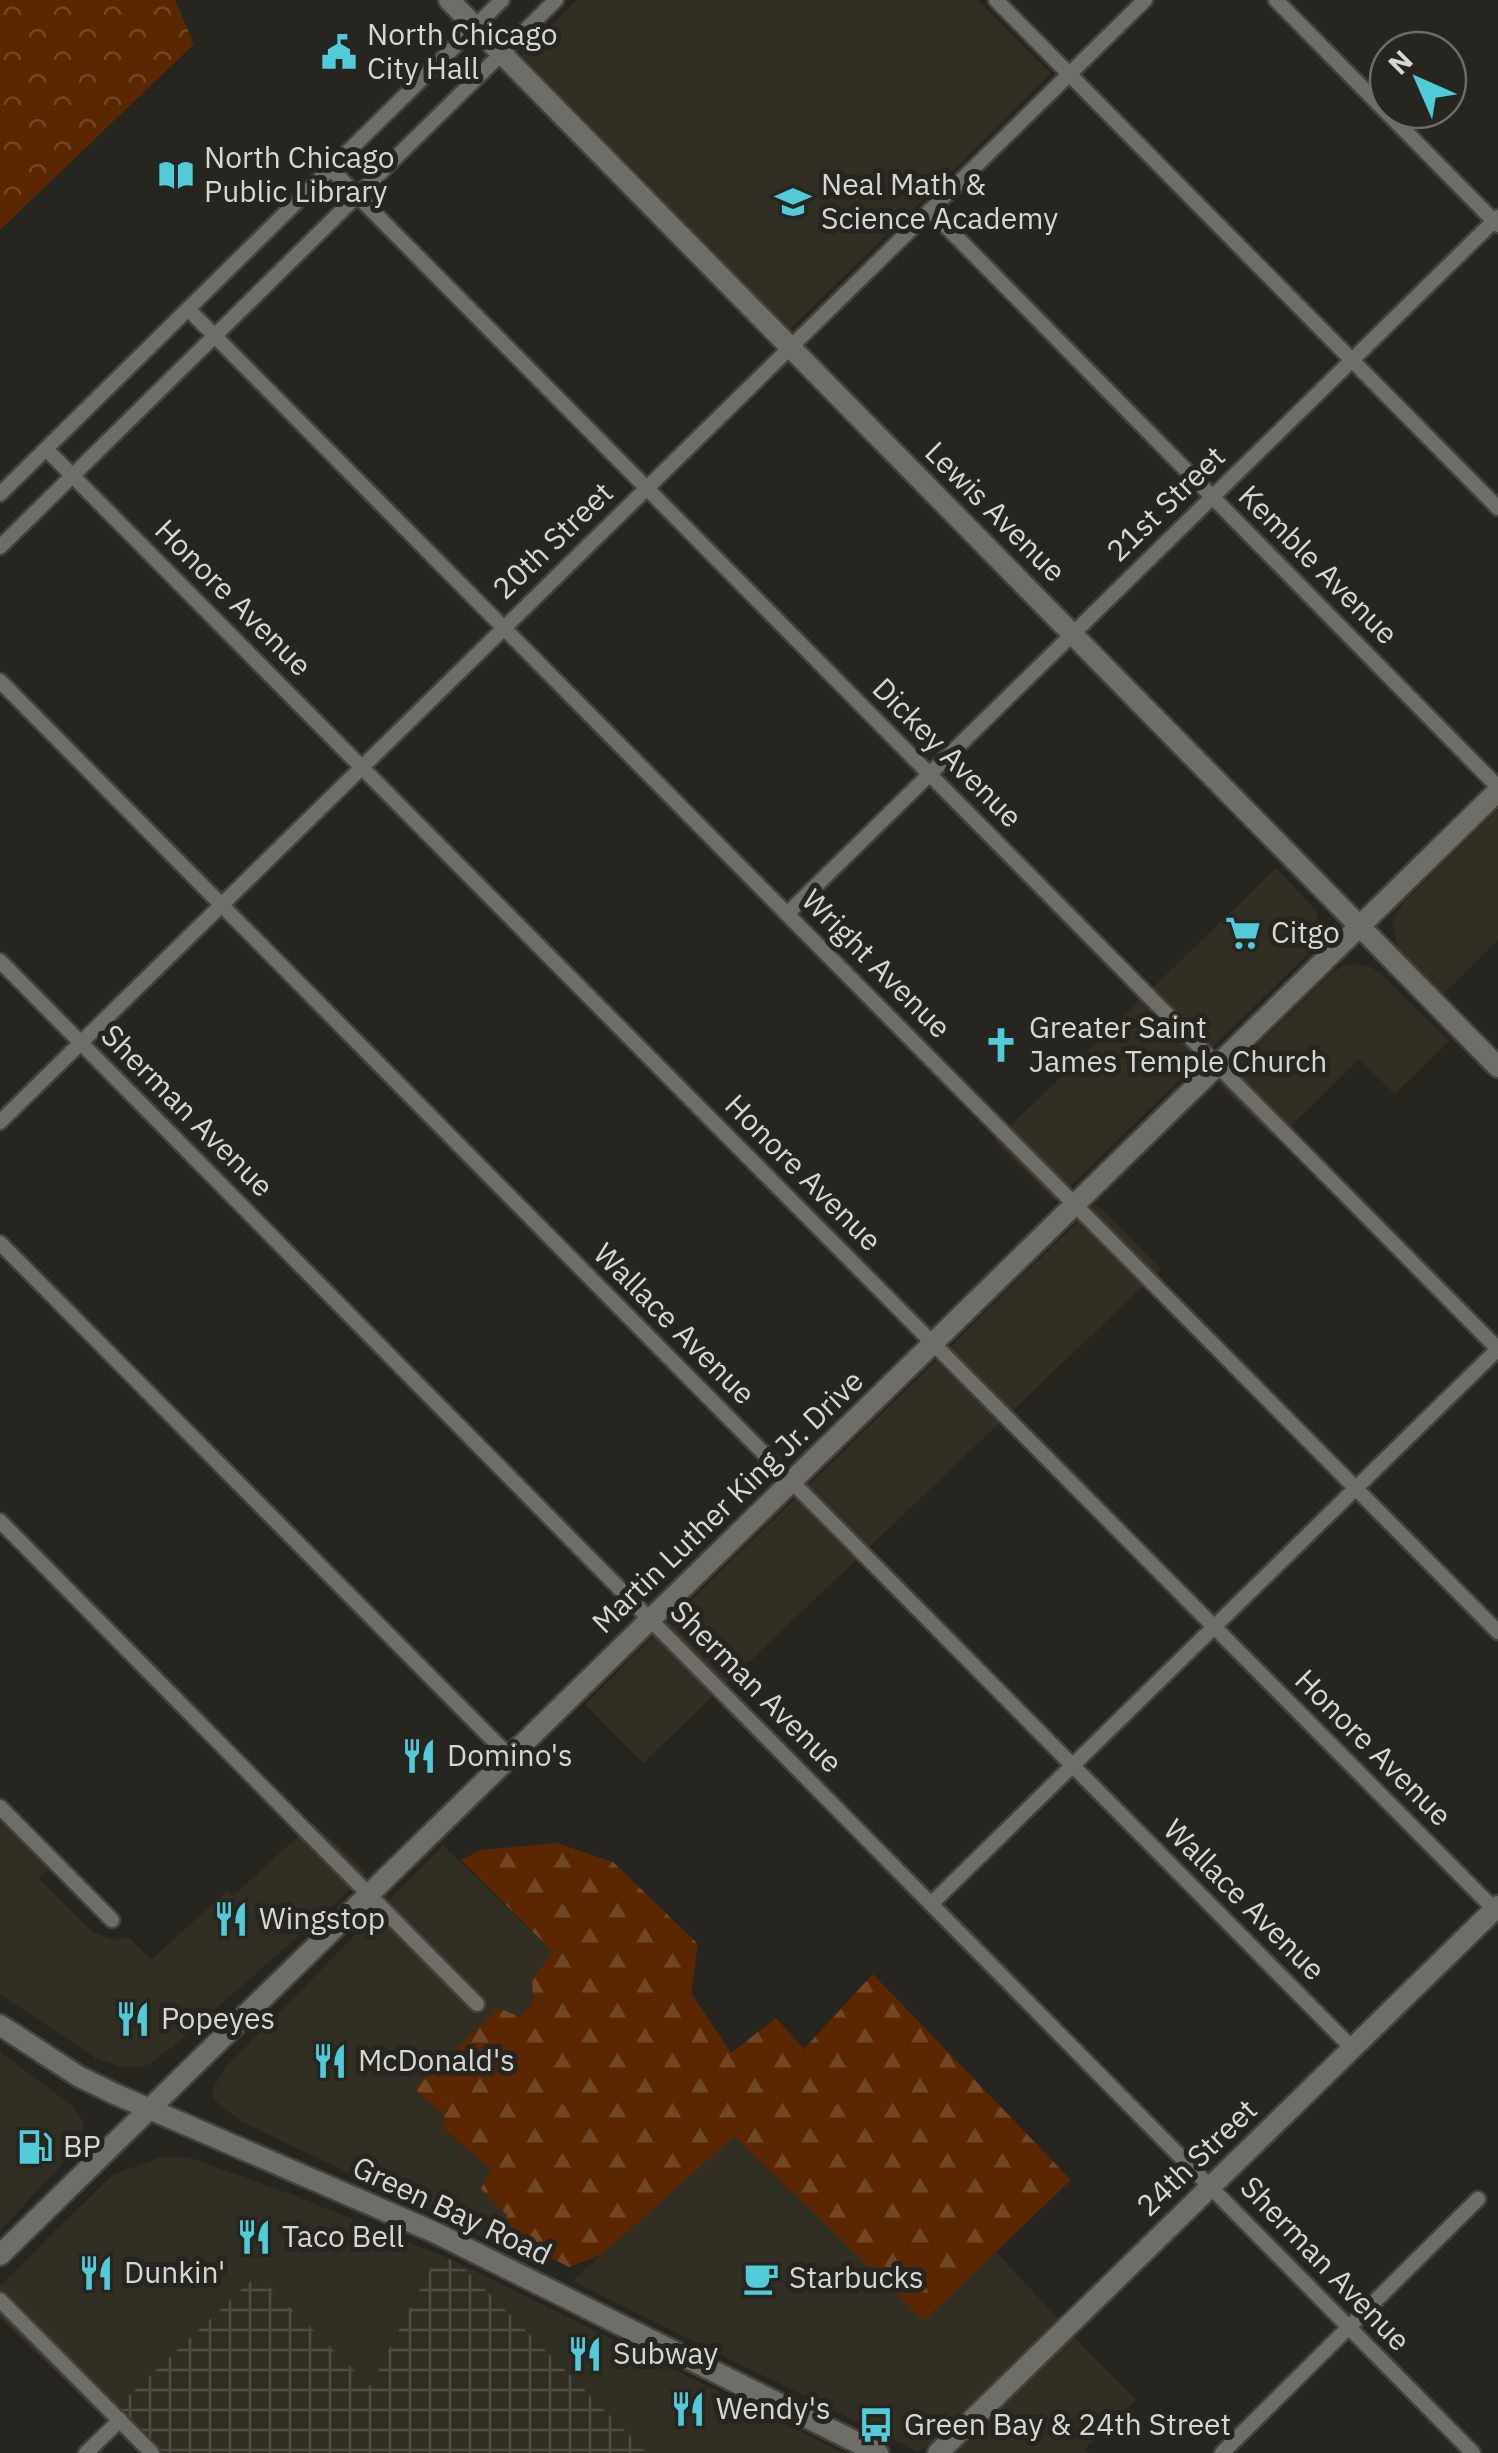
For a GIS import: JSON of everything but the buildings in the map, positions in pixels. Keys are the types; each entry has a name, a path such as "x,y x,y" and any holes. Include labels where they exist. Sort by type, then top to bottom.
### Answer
{"street":[{"name":"Lewis Avenue","path":"449,0 1498,1067"},
{"path":"0,494 502,0"},
{"path":"0,547 556,0"},
{"path":"996,0 1498,508"},
{"name":"20th Street","path":"0,1122 1145,0"},
{"path":"1276,0 1497,221"},
{"name":"Dickey Avenue","path":"331,169 1498,1349"},
{"name":"Kemble Avenue","path":"930,210 1498,789"},
{"name":"21st Street","path":"787,914 1497,221"},
{"name":"Wright Avenue","path":"188,310 1498,1632"},
{"name":"Honore Avenue","path":"46,448 1496,1908"},
{"name":"Wallace Avenue","path":"0,681 1352,2048"},
{"name":"Martin Luther King Jr. Drive","path":"0,2255 1498,789"},
{"name":"Sherman Avenue","path":"0,961 1473,2453"},
{"path":"0,1243 510,1757"},
{"path":"931,1904 1498,1349"},
{"path":"0,1521 476,2004"},
{"path":"0,1807 112,1920"},
{"name":"24th Street","path":"938,2453 1496,1908"},
{"name":"Green Bay Road","path":"0,2025 78,2076 443,2237 878,2453"},
{"path":"1222,2453 1478,2198"},
{"path":"0,2300 152,2453"},
{"path":"86,2453 120,2420"}],"shaded area":[{"name":"Neal Math & Science Academy","path":"577,0 978,0 1051,74 790,329 521,55"},
{"path":"1498,810 1498,940 1443,994 1398,948 1392,922 1403,903"},
{"path":"1276,868 1316,910 1319,929 1314,948 1055,1201 995,1141"},
{"path":"1353,964 1371,967 1381,974 1449,1041 1395,1094 1359,1059 1277,1140 1218,1084 1329,975"},
{"path":"1096,1204 1161,1269 643,1763 585,1704"},
{"path":"0,1818 50,1867 39,1878 94,1933 115,1940 128,1937 151,1960 227,1891 233,1896 313,1823 366,1872 176,2044 148,2065 125,2068 95,2058 0,1994"},
{"path":"443,1845 553,1952 532,1979 533,2003 519,2018 499,2009 445,2117 443,2129 491,2169 507,2215 499,2245 242,2122 213,2099 212,2090 226,2067"},
{"path":"0,2052 73,2106 84,2123 79,2146 0,2231"},
{"path":"735,2135 924,2320 996,2252 1059,2319 937,2439 918,2452 572,2281"},
{"path":"188,2157 438,2254 370,2386 257,2276 104,2419 0,2318 0,2286 112,2175 159,2158"},
{"path":"438,2254 460,2264 647,2453 139,2453 104,2419 257,2275 370,2386"},
{"path":"460,2264 844,2453 647,2453"},
{"path":"1073,2336 1136,2400 1085,2449 1089,2453 956,2453"}],"green space":[{"path":"0,0 175,0 194,44 0,230"},
{"path":"557,1843 613,1862 698,1944 691,1993 731,2053 776,2018 804,2049 873,1974 1071,2180 924,2321 735,2136 601,2255 569,2267 503,2234 507,2215 481,2189 491,2169 443,2129 445,2116 415,2089 499,2008 520,2017 533,2003 532,1979 553,1952 461,1860 481,1850"}],"place":[{"name":"North Chicago City Hall","path":"339,52"},
{"name":"North Chicago Public Library","path":"176,175"},
{"name":"Neal Math & Science Academy","path":"793,202"},
{"name":"Citgo","path":"1243,933"},
{"name":"Greater Saint James Temple Church","path":"1001,1045"},
{"name":"Domino's","path":"419,1756"},
{"name":"Wingstop","path":"231,1919"},
{"name":"Popeyes","path":"133,2019"},
{"name":"McDonald's","path":"330,2061"},
{"name":"BP","path":"35,2147"},
{"name":"Taco Bell","path":"254,2237"},
{"name":"Dunkin'","path":"96,2273"},
{"name":"Starbucks","path":"761,2278"},
{"name":"Subway","path":"585,2354"},
{"name":"Wendy's","path":"688,2409"},
{"name":"Green Bay & 24th Street","path":"876,2425"}]}
